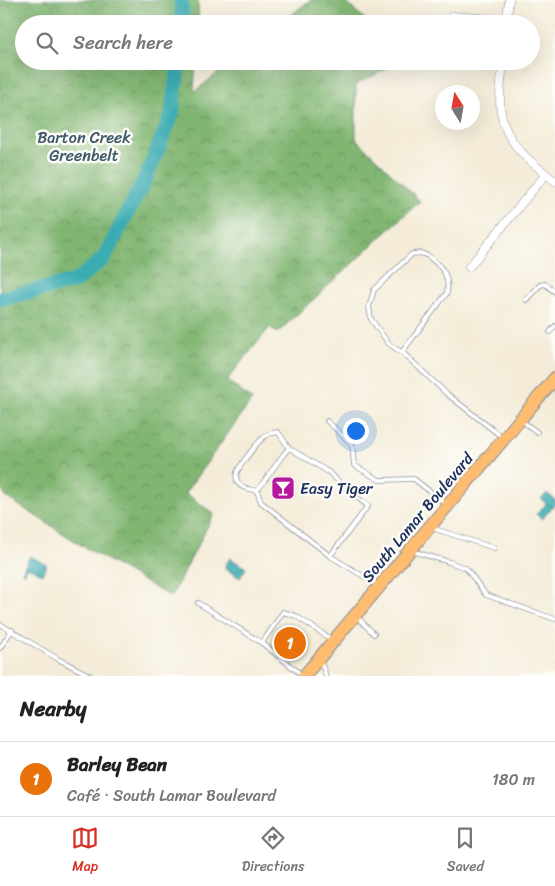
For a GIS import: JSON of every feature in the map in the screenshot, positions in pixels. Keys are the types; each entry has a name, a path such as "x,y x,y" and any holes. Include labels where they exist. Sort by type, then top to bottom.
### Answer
{"main road":[{"name":"South Lamar Boulevard","path":"304,676 555,378"}],"street":[{"path":"508,15 509,0"},
{"path":"502,70 500,98 505,128 519,151 555,182"},
{"path":"469,267 546,174"}],"lane":[{"path":"402,352 447,293 448,281 444,272 439,265 420,253 412,254 374,290 369,307 371,319 389,344 402,352 447,394 504,439"},
{"path":"526,300 540,285 545,284 555,292"},
{"path":"550,332 555,326"},
{"path":"520,419 537,432"},
{"path":"327,421 352,444 354,464 379,480 414,479 448,505"},
{"path":"257,490 242,487 238,483 237,472 261,439 269,433 278,432 289,448 330,473 348,491"},
{"path":"257,490 289,448"},
{"path":"257,490 261,502 330,556 380,586"},
{"path":"330,556 368,506 358,498"},
{"path":"430,527 494,548"},
{"path":"410,551 466,568 486,595 554,619 555,613"},
{"path":"198,603 262,643 304,676"},
{"path":"262,643 283,612 296,616 334,642"},
{"path":"355,616 374,634"},
{"path":"0,624 58,660 91,676"},
{"path":"0,648 12,630"},
{"path":"320,659 326,676"}],"green space":[{"name":"Barton Creek Greenbelt","path":"0,0 198,0 199,15 15,15 15,70 195,70 194,92 222,70 385,70 356,84 356,139 420,201 277,333 270,327 227,380 252,400 185,493 214,514 171,597 81,545 6,497 0,486"},
{"path":"310,0 343,0 360,15 291,15"}],"water":[{"path":"547,493 555,500 555,504 542,519 536,514 546,504 541,499"},
{"path":"30,556 47,565 42,574 28,567 24,574 22,572"},
{"path":"230,558 246,568 240,578 224,568"}],"waterway":[{"path":"181,0 182,15"},
{"path":"0,299 76,281 104,258 147,175 172,114 178,70"}],"place":[{"name":"Easy Tiger","path":"283,488"},
{"name":"Barley Bean","path":"290,643"}]}
